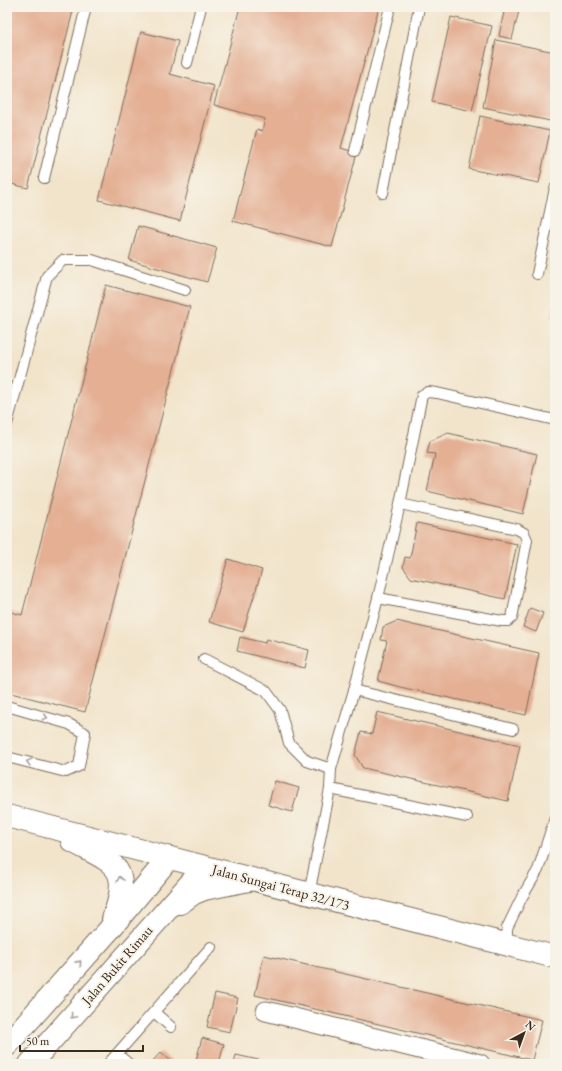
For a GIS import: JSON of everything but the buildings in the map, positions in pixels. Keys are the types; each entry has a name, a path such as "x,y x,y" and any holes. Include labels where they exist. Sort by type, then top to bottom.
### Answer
{"street":[{"name":"Jalan Sungai Terap 32/173","path":"7,816 555,957"},
{"path":"44,826 103,858 112,864 117,870 121,877 122,887 119,902 109,930"},
{"name":"Jalan Bukit Rimau","path":"7,1045 109,930 169,858"},
{"name":"Jalan Bukit Rimau","path":"30,1064 205,867"},
{"path":"136,944 164,917 194,893 204,889 254,880"},
{"path":"266,1011 480,1064"}],"lane":[{"path":"44,178 86,7"},
{"path":"187,63 201,7"},
{"path":"355,151 390,7"},
{"path":"383,193 419,7"},
{"path":"537,274 555,188"},
{"path":"7,424 47,276 63,260 92,260 185,290"},
{"path":"309,894 330,789 331,769 354,690 378,598 400,504 422,395 428,392 437,393 555,420"},
{"path":"378,598 502,621 508,621 512,618 527,540 524,533 517,529 400,504"},
{"path":"204,659 266,691 280,710 288,743 307,761 331,769"},
{"path":"354,690 513,729"},
{"path":"7,706 69,724 85,733 79,766 66,772 7,757"},
{"path":"330,789 467,817"},
{"path":"507,945 507,928 522,897 538,870 555,818"},
{"path":"108,1064 211,947"},
{"path":"154,1012 171,1026"},
{"path":"117,1054 129,1064"}]}
